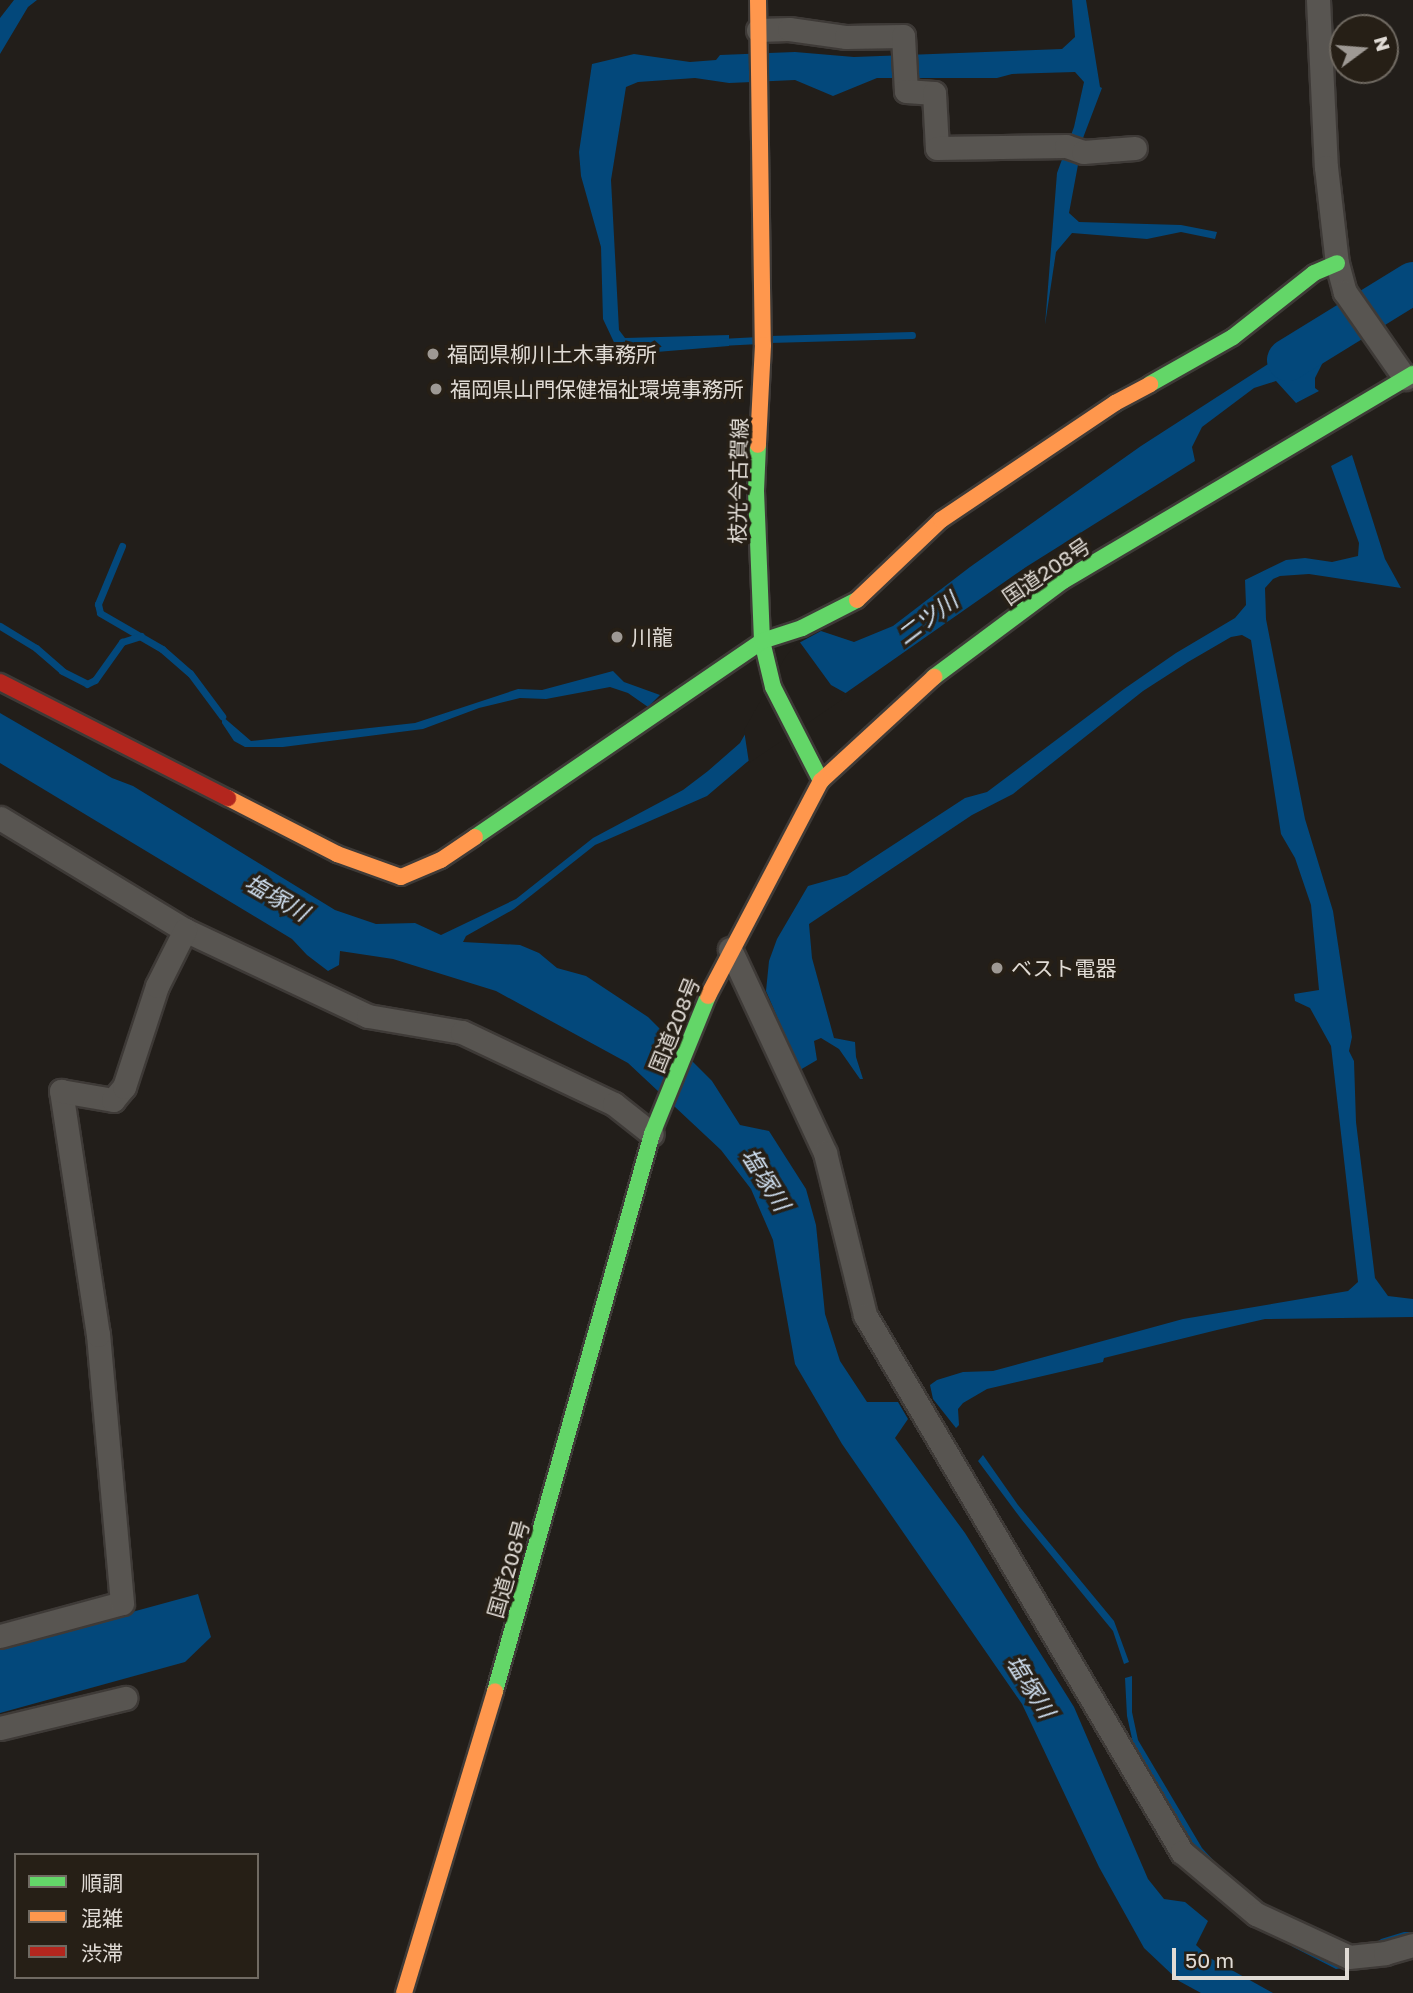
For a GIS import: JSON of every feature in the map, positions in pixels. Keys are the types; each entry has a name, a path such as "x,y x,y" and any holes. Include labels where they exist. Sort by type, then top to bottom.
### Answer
{"main road":[{"name":"枝光今古賀線","path":"758,0 760,300 763,345 756,491 762,641 773,687 821,781"},
{"path":"0,681 337,853 401,877 441,860 762,641 802,628 862,598 941,520 1115,402 1233,337 1314,273 1337,263"},
{"name":"国道208号","path":"404,1993 502,1666 652,1133 708,995 730,949 821,781 927,683 1063,581 1409,376"}],"street":[{"path":"1318,0 1326,167 1337,263 1345,292 1409,376"},
{"path":"759,40 789,29 846,37 903,36 906,91 934,93 937,148 1135,148"},
{"path":"0,818 185,930 368,1016 462,1032 614,1104 652,1133"},
{"path":"0,1636 122,1603 98,1335 61,1091 113,1100 124,1087 157,986 185,930"},
{"path":"730,949 825,1153 865,1315 1182,1852 1256,1914 1349,1956 1385,1953 1413,1945"},
{"path":"0,1728 125,1698"}],"water":[{"path":"14,0 37,0 28,7 0,54 0,18"},
{"path":"1072,0 1086,0 1102,88 1083,138 1069,213 1079,222 1181,225 1217,232 1215,239 1181,232 1147,239 1072,233 1056,252 1045,325 1057,173 1074,127 1084,82 1075,72 1012,74 997,78 877,78 833,96 795,80 729,83 695,78 638,82 626,87 611,180 619,330 625,338 729,335 729,346 620,355 603,319 601,247 581,176 579,152 592,64 634,54 690,62 716,60 720,55 795,52 854,57 1062,49 1075,37"},
{"name":"塩塚川","path":"1333,322 1343,338 1325,351 1326,356 1315,378 1315,388 1319,391 1296,403 1276,381 1254,388 1202,427 1192,447 1195,461 1026,567 747,762 707,796 595,845 514,909 466,936 463,942 520,945 539,953 557,968 586,976 648,1017 712,1081 740,1125 769,1131 806,1189 816,1225 825,1314 840,1361 867,1402 898,1402 908,1419 895,1438 965,1533 1074,1707 1148,1879 1164,1899 1185,1902 1208,1921 1196,1945 1210,1958 1273,1993 1201,1993 1179,1981 1144,1948 1099,1867 1022,1704 842,1444 795,1364 773,1240 751,1189 721,1150 628,1063 496,991 393,959 340,951 339,965 328,971 292,939 0,763 0,713 112,778 133,786 335,910 376,924 415,923 441,935 516,899 593,838 683,790 708,771 740,743 797,644 821,631 854,642 893,626 970,567 1141,446"},
{"path":"1352,455 1385,559 1401,588 1309,574 1280,576 1265,588 1266,619 1305,819 1333,911 1352,1037 1349,1051 1354,1061 1356,1122 1375,1278 1388,1296 1413,1299 1413,1317 1265,1319 1217,1330 1104,1358 1103,1362 987,1389 963,1403 958,1409 959,1425 956,1428 933,1399 930,1385 937,1380 963,1372 993,1371 1183,1319 1348,1291 1358,1282 1331,1046 1310,1008 1295,1001 1294,994 1319,990 1311,905 1295,858 1281,834 1251,640 1242,635 1231,637 1188,662 1143,691 1013,794 972,815 809,924 812,958 834,1038 855,1042 856,1057 863,1079 860,1079 839,1049 821,1038 814,1041 817,1060 800,1070 766,991 769,961 777,939 808,886 847,875 965,798 987,792 1124,689 1176,653 1235,618 1246,605 1245,580 1286,560 1305,558 1332,562 1358,556 1359,543 1331,466"},
{"path":"613,671 624,682 660,695 648,707 628,693 610,687 546,699 520,698 479,708 423,729 283,747 245,747 234,741 222,723 222,716 251,741 415,723 518,689 542,690"},
{"path":"983,1455 1018,1505 1114,1621 1129,1662 1124,1664 1113,1631 1022,1520 978,1461"},
{"path":"198,1594 211,1637 185,1662 0,1713 0,1648"},
{"path":"1132,1676 1132,1712 1138,1740 1202,1848 1275,1926 1367,1950 1381,1939 1404,1932 1413,1932 1413,1938 1351,1967 1336,1969 1293,1947 1279,1936 1198,1853 1133,1743 1127,1716 1125,1678"}],"pier":[{"path":"799,641 831,685 849,695 749,763 744,730 786,656"}],"waterway":[{"name":"二ツ川","path":"1288,360 1413,283"},
{"path":"769,339 912,335"},
{"path":"720,342 754,340"},
{"path":"122,546 98,604 100,613 162,649 190,673 222,716"},
{"path":"0,626 36,648 62,671 87,684 95,680 122,642 141,636"}],"traffic: fast":[{"path":"1150,384 1233,337 1314,273 1337,263"},
{"path":"934,677 1063,581 1413,374"},
{"path":"758,445 756,491 762,641 773,687 821,781"},
{"path":"475,837 762,641 802,628 857,600"},
{"path":"495,1691 652,1134 708,996"}],"traffic: slow":[{"path":"758,0 763,345 758,445"},
{"path":"857,600 941,520 1115,403 1150,384"},
{"path":"708,996 821,781 934,677"},
{"path":"228,798 337,854 401,877 441,860 475,837"},
{"path":"404,1993 495,1691"}],"traffic: jam":[{"path":"0,682 228,798"}],"place":[{"name":"福岡県柳川土木事務所","path":"433,354"},
{"name":"福岡県山門保健福祉環境事務所","path":"436,389"},
{"name":"川龍","path":"617,637"},
{"name":"ベスト電器","path":"997,968"}]}
